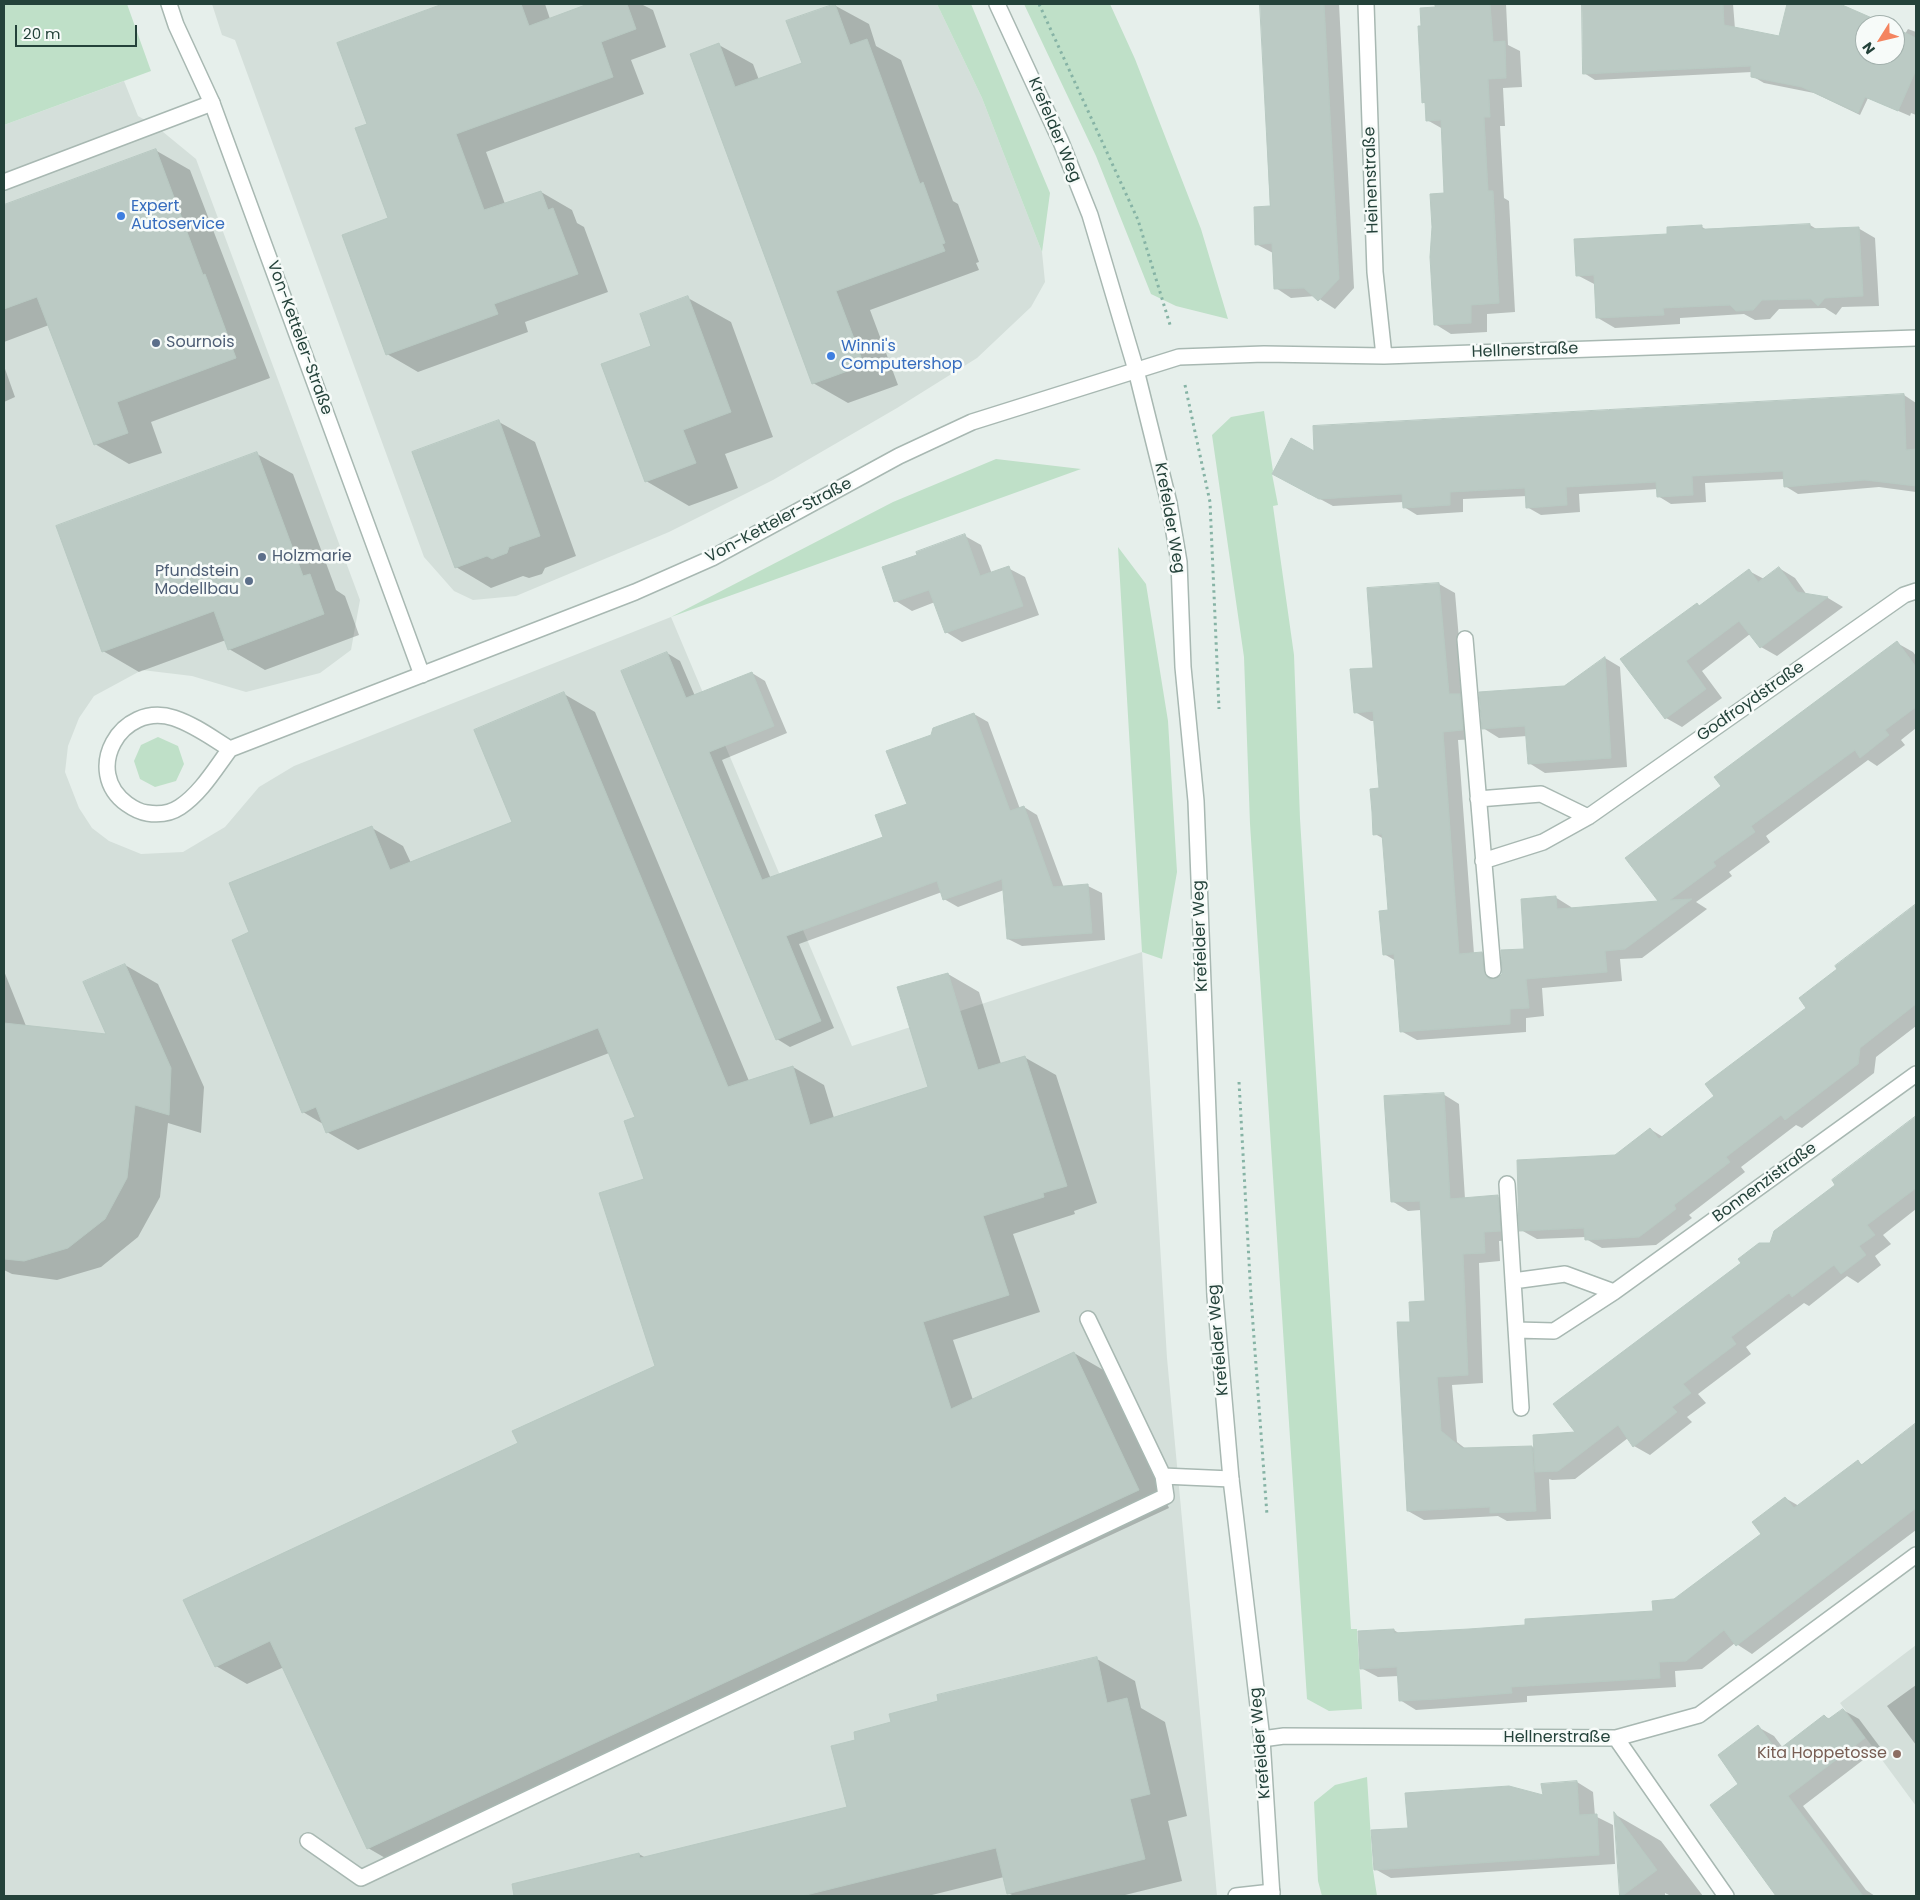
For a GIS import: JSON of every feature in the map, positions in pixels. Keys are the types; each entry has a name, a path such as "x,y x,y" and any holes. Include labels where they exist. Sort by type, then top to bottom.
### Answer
{"street":[{"name":"Von-Ketteler-Straße","path":"169,4 176,25 212,102 422,676"},
{"name":"Krefelder Weg","path":"997,4 1061,142 1090,215 1136,370 1169,503 1179,562 1183,667 1196,800 1215,1296 1231,1478 1262,1739 1272,1894"},
{"name":"Heinenstraße","path":"1366,4 1375,272 1384,356"},
{"path":"4,182 212,102"},
{"name":"Hellnerstraße","path":"1136,370 1179,357 1264,354 1384,356 1916,338"},
{"name":"Von-Ketteler-Straße","path":"230,749 635,592 712,558 899,456 972,422 1136,370"},
{"name":"Godfroydstraße","path":"1484,861 1543,842 1588,817 1904,595 1916,591"},
{"path":"1465,640 1493,970"},
{"path":"148,715 172,717 196,727 230,749 196,794 179,808 159,815 139,812 118,798 108,778 107,759 114,741 128,724 148,715"},
{"path":"1478,799 1540,794 1588,817"},
{"name":"Bonnenzistraße","path":"1516,1330 1554,1331 1614,1292 1916,1074"},
{"path":"1507,1184 1521,1408"},
{"path":"1514,1281 1565,1274 1614,1292"},
{"path":"308,1841 361,1878 1166,1496 1163,1476 1088,1319"},
{"path":"1163,1476 1231,1478"},
{"name":"Hellnerstraße","path":"1262,1739 1284,1736 1616,1738 1699,1715 1916,1555"},
{"path":"1616,1738 1726,1896"},
{"path":"1236,1896 1272,1894"}],"shaded area":[{"path":"212,4 937,4 982,98 1042,252 1045,282 1031,307 977,358 897,408 773,480 669,532 516,596 473,600 454,591 424,557 235,40 222,35"},
{"path":"124,81 138,116 157,127 196,159 360,600 351,650 320,673 246,692 192,676 142,670 94,696 79,718 68,746 65,772 79,808 92,828 109,841 141,854 183,852 225,827 259,787 294,766 671,617 852,1046 1142,952 1167,1358 1217,1896 4,1896 4,125"},
{"name":"Kita Hoppetosse","path":"1916,1645 1916,1806 1840,1703"}],"green space":[{"path":"4,4 127,4 151,71 4,125"},
{"path":"937,4 971,4 1050,193 1042,252 982,98"},
{"path":"1024,4 1110,4 1135,59 1201,229 1228,319 1176,306 1151,294 1096,156"},
{"path":"1264,411 1278,505 1273,506 1294,655 1300,819 1351,1629 1357,1629 1362,1709 1329,1711 1307,1699 1250,824 1244,657 1212,435 1231,417"},
{"path":"996,459 1081,469 671,617 893,502"},
{"path":"1118,547 1146,584 1168,721 1177,872 1162,959 1142,952"},
{"path":"158,737 178,746 184,764 176,781 155,787 140,779 134,761 141,745"},
{"path":"1367,1777 1373,1870 1377,1896 1322,1896 1318,1881 1314,1802 1335,1785"}],"building":[{"path":"443,4 521,4 529,26 588,4 627,4 636,29 601,42 613,77 456,134 484,210 541,191 548,210 553,208 578,274 494,304 498,314 386,355 342,235 388,218 355,128 367,124 337,43"},
{"path":"835,4 850,45 867,39 920,184 923,182 945,243 942,244 945,251 836,291 864,365 812,384 690,54 719,43 735,87 802,63 786,21"},
{"path":"1260,4 1324,4 1339,279 1318,301 1304,288 1274,289 1272,243 1255,245 1254,207 1270,206"},
{"path":"1435,4 1490,4 1493,42 1505,41 1506,78 1488,79 1490,117 1484,117 1488,191 1493,191 1499,303 1471,305 1471,323 1434,325 1430,257 1432,227 1430,194 1444,193 1441,120 1426,121 1425,102 1422,103 1418,26 1421,26 1420,8 1435,7"},
{"path":"1582,4 1723,4 1724,25 1779,36 1787,4 1840,4 1865,15 1855,15 1855,65 1905,65 1905,33 1916,38 1916,70 1898,111 1865,97 1858,113 1802,87 1751,77 1751,66 1583,74"},
{"path":"156,149 236,358 117,402 128,433 94,445 37,297 4,309 4,205"},
{"path":"1810,224 1810,229 1859,227 1863,296 1825,298 1818,306 1811,299 1762,300 1753,310 1736,311 1730,305 1663,308 1664,315 1596,318 1594,275 1576,276 1574,239 1667,234 1667,227 1702,225 1702,229"},
{"path":"688,296 731,412 683,430 696,463 645,482 601,364 651,346 640,314"},
{"path":"1904,394 1906,450 1916,449 1916,486 1865,480 1784,487 1783,471 1692,476 1693,495 1657,497 1656,482 1566,487 1567,505 1526,508 1525,488 1450,492 1450,505 1403,508 1402,494 1319,499 1272,474 1291,438 1314,451 1313,426"},
{"path":"499,420 540,536 509,547 507,553 492,559 487,556 455,568 412,452"},
{"path":"257,452 303,576 310,574 324,614 228,650 214,611 102,652 56,526"},
{"path":"965,534 980,576 1009,566 1023,606 945,633 929,590 894,602 882,567 917,555 916,552"},
{"path":"1779,567 1797,592 1828,597 1760,648 1739,621 1686,661 1706,689 1665,719 1620,659 1697,603 1699,606 1749,569 1758,582"},
{"path":"1439,583 1449,694 1460,694 1463,730 1443,732 1459,954 1482,952 1484,971 1489,979 1498,978 1502,974 1501,950 1524,949 1521,899 1556,896 1557,909 1658,901 1625,858 1721,786 1714,777 1897,641 1916,667 1916,707 1885,730 1889,735 1860,758 1855,750 1751,826 1755,832 1713,862 1716,866 1670,900 1692,899 1625,949 1605,951 1607,972 1526,979 1529,1008 1510,1009 1510,1024 1400,1032 1394,954 1383,955 1379,911 1388,910 1382,834 1373,835 1370,789 1379,788 1373,711 1354,713 1350,669 1373,668 1367,588"},
{"path":"667,652 686,698 752,672 774,726 709,752 762,880 883,837 875,815 907,804 886,751 931,735 933,728 974,713 1010,811 1024,806 1053,887 1088,884 1092,933 1007,939 1002,879 943,900 937,881 786,936 821,1021 776,1040 621,671"},
{"path":"1605,657 1611,758 1528,764 1525,726 1482,729 1479,692 1564,686"},
{"path":"564,692 728,1087 793,1066 810,1125 928,1087 897,987 948,973 978,1070 1025,1056 1067,1186 1043,1193 1044,1197 983,1216 1009,1295 923,1322 951,1409 1074,1352 1139,1490 367,1849 270,1641 215,1667 183,1600 518,1443 512,1431 655,1366 599,1193 644,1179 624,1121 635,1117 598,1028 326,1133 316,1107 302,1113 232,940 249,932 229,883 372,826 390,870 512,822 474,730"},
{"path":"1916,904 1916,1004 1860,1048 1858,1064 1785,1120 1781,1115 1726,1157 1730,1162 1674,1205 1676,1209 1639,1237 1585,1240 1584,1228 1519,1231 1517,1160 1615,1155 1650,1128 1659,1139 1714,1096 1705,1084 1806,1008 1799,998 1837,969 1835,966"},
{"path":"125,964 171,1068 169,1115 135,1105 127,1178 105,1219 68,1248 24,1261 4,1259 4,1023 106,1034 83,982"},
{"path":"1444,1093 1450,1199 1498,1195 1501,1231 1484,1232 1485,1253 1463,1254 1468,1375 1437,1377 1441,1431 1462,1448 1532,1446 1536,1511 1490,1513 1490,1507 1407,1511 1397,1322 1410,1322 1409,1302 1425,1301 1420,1201 1391,1202 1384,1096"},
{"path":"1916,1116 1916,1188 1867,1225 1875,1235 1859,1246 1866,1255 1841,1274 1834,1265 1792,1297 1789,1293 1731,1337 1736,1344 1683,1384 1691,1393 1672,1407 1677,1412 1633,1447 1618,1425 1558,1471 1535,1472 1533,1435 1575,1432 1553,1404 1741,1263 1738,1259 1759,1243 1770,1243 1774,1231 1835,1185 1832,1180"},
{"path":"1916,1423 1916,1508 1736,1646 1724,1630 1686,1661 1659,1662 1660,1678 1511,1687 1512,1693 1437,1699 1399,1701 1397,1667 1360,1669 1358,1631 1394,1629 1394,1633 1469,1629 1525,1625 1525,1619 1653,1611 1652,1601 1674,1599 1761,1534 1752,1522 1785,1497 1794,1508 1858,1460 1861,1465"},
{"path":"1097,1657 1107,1703 1127,1698 1150,1794 1130,1799 1145,1859 1007,1894 996,1848 802,1896 514,1896 512,1884 639,1853 640,1858 847,1807 831,1746 855,1740 854,1732 891,1722 889,1714 938,1701 937,1695"},
{"path":"1843,1709 1865,1738 1788,1796 1863,1896 1776,1896 1710,1805 1738,1784 1718,1755 1758,1725 1777,1751 1824,1715 1828,1719"},
{"path":"1577,1781 1579,1815 1597,1814 1599,1855 1374,1870 1371,1830 1408,1828 1405,1793 1509,1786 1543,1795 1541,1784"},
{"path":"1614,1812 1657,1870 1622,1896 1620,1896"}],"place":[{"name":"Expert Autoservice","path":"121,216"},
{"name":"Sournois","path":"156,343"},
{"name":"Winni's Computershop","path":"831,356"},
{"name":"Holzmarie","path":"262,557"},
{"name":"Pfundstein Modellbau","path":"249,581"},
{"name":"Kita Hoppetosse","path":"1897,1754"}]}
